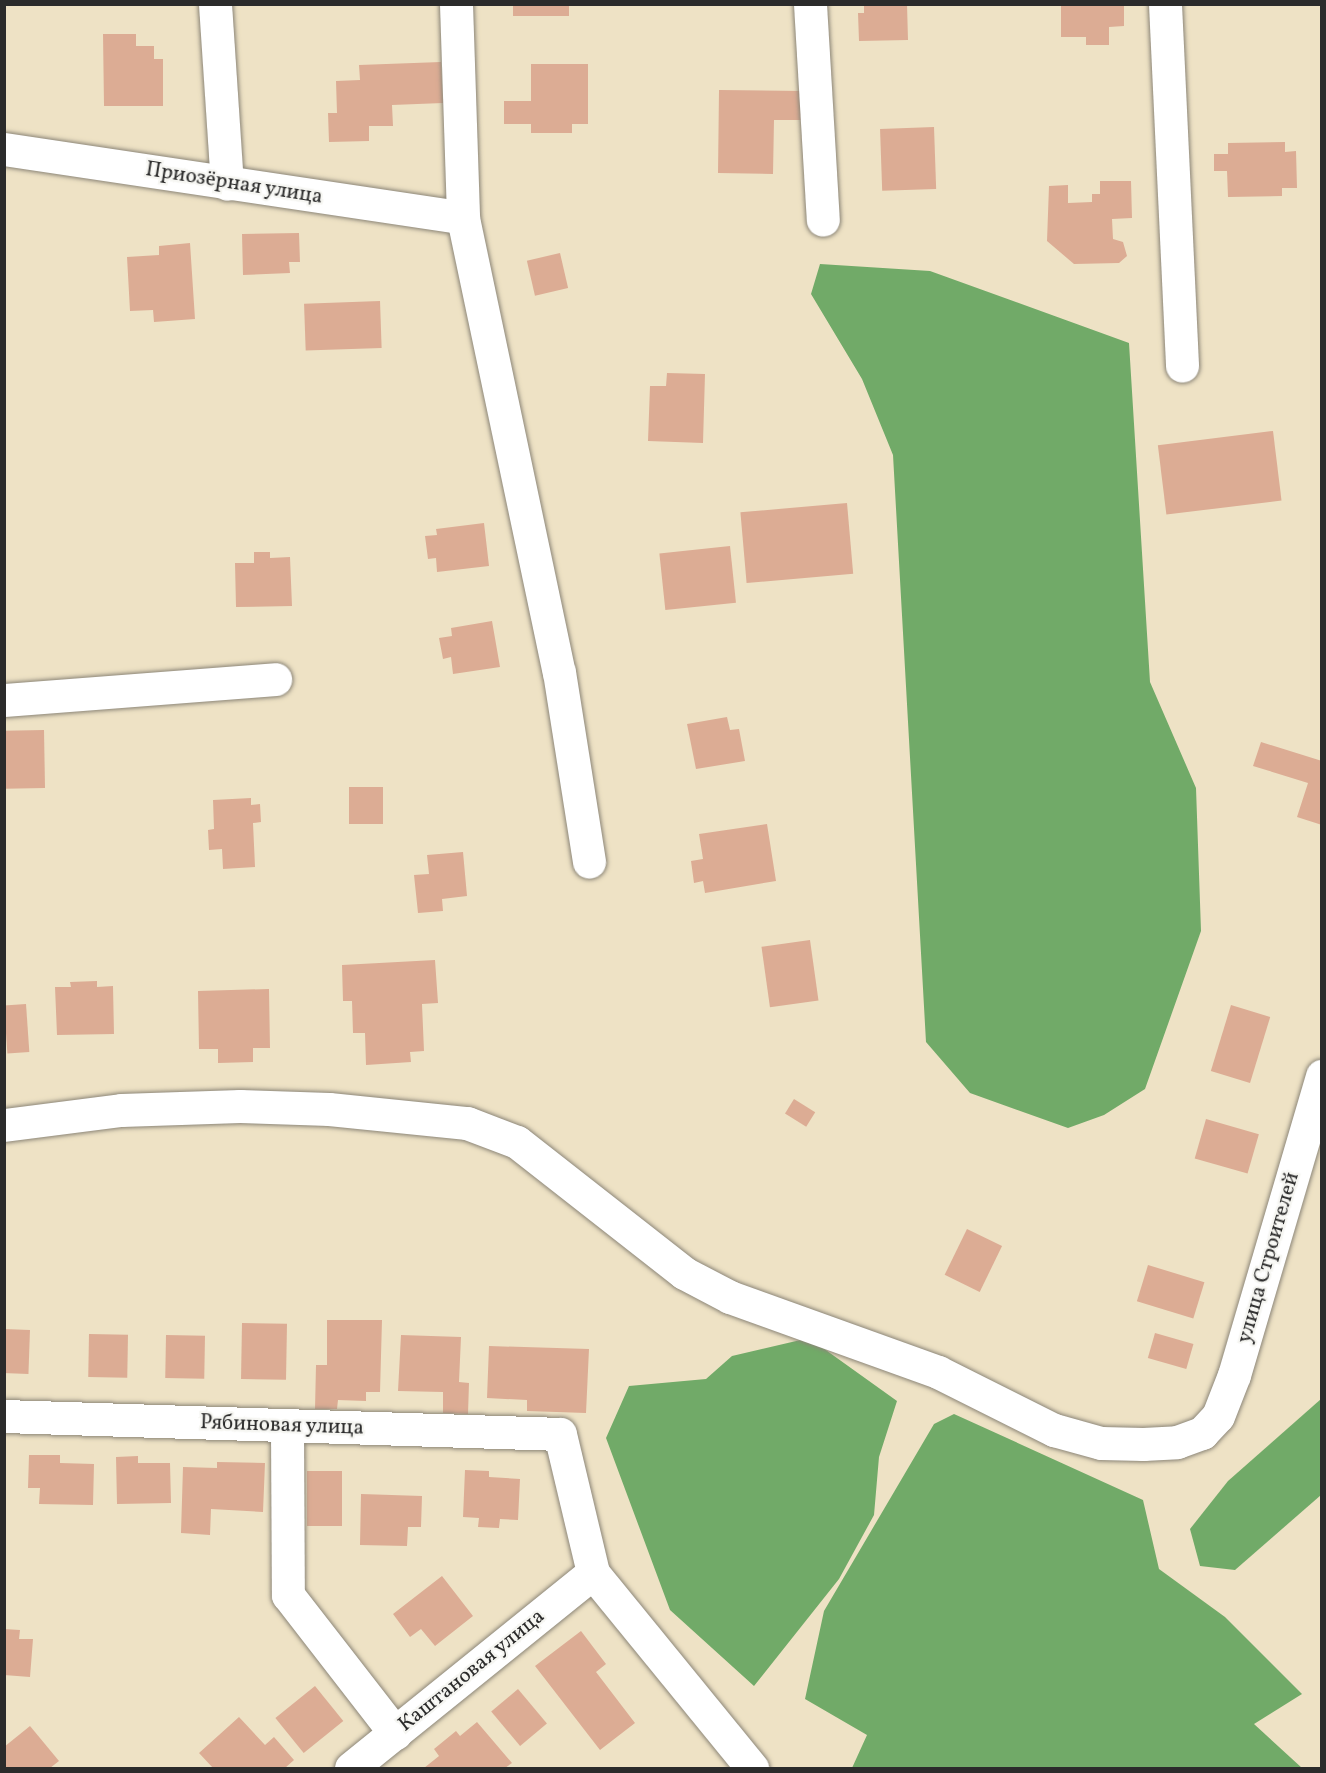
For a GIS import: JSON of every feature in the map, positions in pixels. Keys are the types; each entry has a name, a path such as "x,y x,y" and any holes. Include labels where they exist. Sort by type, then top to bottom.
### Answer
{"street":[{"path":"215,4 227,184"},
{"path":"456,4 464,218 559,672 589,862"},
{"path":"810,4 823,220"},
{"path":"1164,4 1182,366"},
{"name":"Приозёрная улица","path":"4,149 464,218"},
{"path":"4,700 275,679"},
{"name":"улица Строителей","path":"4,1125 121,1110 240,1107 329,1109 466,1123 517,1142 684,1273 730,1297 938,1371 1054,1430 1101,1443 1133,1444 1177,1442 1202,1433 1218,1416 1234,1375 1322,1076"},
{"name":"Рябиновая улица","path":"4,1416 287,1427 560,1434 593,1573"},
{"path":"287,1427 288,1595 395,1732"},
{"path":"593,1573 752,1768"},
{"name":"Каштановая улица","path":"351,1768 593,1573"}],"green space":[{"path":"820,264 930,271 1129,343 1150,682 1196,788 1201,931 1145,1089 1104,1115 1068,1128 970,1093 926,1042 893,455 862,379 811,294"},
{"path":"809,1338 897,1401 879,1457 874,1515 839,1579 754,1686 670,1610 606,1438 629,1386 706,1379 732,1356"},
{"path":"1321,1399 1321,1495 1235,1570 1200,1566 1190,1529 1228,1481"},
{"path":"954,1414 1143,1500 1159,1569 1225,1617 1302,1694 1254,1724 1302,1768 852,1768 867,1735 805,1699 824,1611 934,1424"}],"building":[{"path":"513,4 569,4 569,16 513,16"},
{"path":"864,4 907,4 908,40 859,41 858,13 864,13"},
{"path":"1061,4 1124,4 1124,26 1109,27 1109,45 1086,45 1086,37 1061,37"},
{"path":"103,34 136,34 136,46 154,46 154,59 163,59 163,106 104,106"},
{"path":"441,62 443,103 392,105 393,126 369,126 369,141 329,142 328,113 337,113 336,81 360,80 359,65"},
{"path":"531,64 588,64 588,124 572,124 572,133 531,133 531,124 504,124 504,101 531,101"},
{"path":"719,90 802,91 802,120 774,120 773,174 718,173"},
{"path":"934,127 936,189 882,191 880,129"},
{"path":"1285,142 1285,152 1296,151 1297,188 1282,188 1282,196 1228,197 1227,171 1214,171 1214,154 1228,154 1228,143"},
{"path":"1100,181 1131,181 1132,218 1112,219 1113,239 1123,242 1127,256 1119,263 1074,264 1047,241 1049,186 1068,185 1068,203 1092,202 1092,194 1100,194"},
{"path":"299,233 300,262 289,262 290,273 243,275 242,234"},
{"path":"190,243 195,319 154,322 153,310 130,311 127,257 159,255 159,246"},
{"path":"560,253 568,288 535,296 527,261"},
{"path":"380,301 382,348 306,351 304,304"},
{"path":"667,373 705,374 703,443 648,441 650,386 666,386"},
{"path":"1273,431 1282,500 1166,515 1158,445"},
{"path":"847,503 853,574 747,583 740,512"},
{"path":"484,523 489,566 437,572 436,558 428,559 425,536 437,535 436,529"},
{"path":"730,546 736,603 665,610 659,553"},
{"path":"254,552 270,552 270,558 290,557 292,606 236,607 235,563 254,563"},
{"path":"492,621 500,667 453,674 451,657 443,659 439,638 452,636 451,628"},
{"path":"727,717 730,730 739,729 745,761 696,769 687,724"},
{"path":"44,730 45,788 5,789 4,731"},
{"path":"1261,742 1322,761 1322,825 1297,817 1308,783 1253,766"},
{"path":"349,787 383,787 383,824 349,824"},
{"path":"251,798 251,805 260,804 261,822 253,823 255,867 223,869 222,849 209,850 208,830 214,829 213,800"},
{"path":"767,824 776,881 705,893 703,881 694,883 691,861 703,859 699,834"},
{"path":"463,852 467,896 442,899 443,911 418,913 414,875 429,874 427,855"},
{"path":"810,940 818,1000 770,1007 761,947"},
{"path":"435,960 438,1003 422,1004 424,1051 410,1052 411,1062 366,1065 365,1033 353,1033 352,1001 343,1001 342,965"},
{"path":"97,981 97,987 113,986 114,1034 57,1035 55,987 71,987 70,982"},
{"path":"269,989 270,1048 253,1048 253,1062 218,1063 218,1049 199,1049 198,991"},
{"path":"26,1004 29,1052 7,1053 4,1006"},
{"path":"1231,1005 1270,1017 1250,1083 1211,1071"},
{"path":"794,1099 815,1112 806,1127 785,1113"},
{"path":"1206,1119 1259,1134 1248,1174 1195,1158"},
{"path":"967,1229 1002,1246 980,1292 945,1275"},
{"path":"1148,1265 1204,1282 1193,1319 1137,1301"},
{"path":"327,1320 382,1320 380,1392 366,1392 366,1401 338,1400 337,1409 315,1409 316,1365 327,1365"},
{"path":"242,1323 287,1324 286,1380 241,1379"},
{"path":"4,1329 30,1330 28,1374 4,1373"},
{"path":"1155,1333 1193,1344 1186,1369 1148,1358"},
{"path":"89,1334 128,1335 127,1378 88,1377"},
{"path":"166,1335 205,1336 204,1379 165,1378"},
{"path":"401,1335 461,1337 459,1382 469,1383 468,1414 443,1413 443,1392 398,1391"},
{"path":"489,1346 589,1349 586,1413 527,1411 527,1400 487,1398"},
{"path":"29,1455 60,1455 60,1463 94,1464 93,1505 39,1504 40,1488 28,1488"},
{"path":"138,1456 138,1463 170,1463 171,1503 117,1504 116,1457"},
{"path":"217,1462 265,1463 263,1512 211,1509 210,1535 181,1533 183,1467 217,1468"},
{"path":"465,1470 489,1471 489,1477 520,1479 518,1520 500,1519 499,1528 478,1527 479,1518 463,1517"},
{"path":"307,1471 342,1471 342,1526 307,1526"},
{"path":"361,1494 422,1496 421,1527 408,1527 407,1546 360,1545"},
{"path":"442,1576 473,1616 435,1646 421,1629 410,1637 393,1614"},
{"path":"4,1629 20,1630 19,1639 33,1639 30,1677 4,1675"},
{"path":"581,1631 606,1664 596,1672 635,1723 600,1750 535,1666"},
{"path":"315,1686 343,1721 304,1753 275,1718"},
{"path":"518,1689 547,1723 520,1746 491,1711"},
{"path":"239,1717 265,1745 274,1737 294,1760 285,1768 213,1768 199,1753"},
{"path":"477,1722 512,1763 505,1768 424,1768 439,1756 434,1749 456,1731 460,1736"},
{"path":"30,1726 59,1761 50,1768 4,1768 4,1747"}]}
